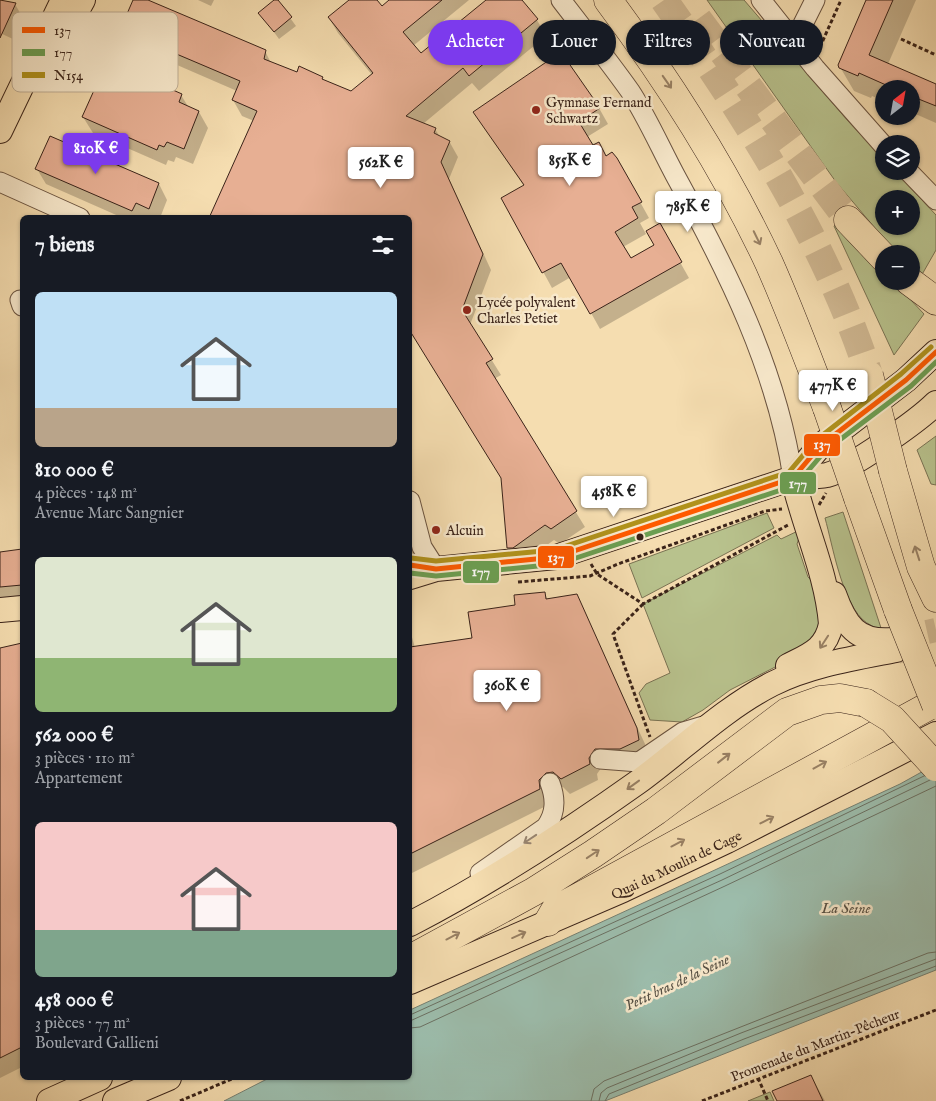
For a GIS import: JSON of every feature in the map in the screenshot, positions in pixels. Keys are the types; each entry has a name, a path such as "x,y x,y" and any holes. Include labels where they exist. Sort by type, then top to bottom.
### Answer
{"highway":[{"path":"548,922 555,910 936,704 898,610 827,408 768,263 727,181 681,102 608,0"},
{"path":"848,220 875,248"},
{"path":"920,289 936,301"},
{"path":"869,375 921,567 936,598"},
{"path":"412,958 534,892 593,854 656,811 787,712 821,700 840,698 866,703 892,718 936,767"}],"main road":[{"path":"40,12 45,0"},
{"path":"57,12 63,0"},
{"path":"76,12 83,0"},
{"path":"0,129 18,92"},
{"path":"793,478 820,446 906,380 936,352"},
{"path":"412,576 436,569 556,557 793,478 828,475 870,452 927,412 936,403"},
{"path":"416,920 514,865 602,808 714,723 773,684 799,673 894,645 864,638 852,629 844,618 834,596 809,509 793,478"},
{"path":"714,723 761,681 821,648 829,634 830,612 793,478"},
{"path":"412,565 436,569"},
{"path":"0,610 20,608"},
{"name":"Quai du Moulin de Cage","path":"412,981 727,841 936,734"},
{"path":"50,1101 96,1080"},
{"path":"115,1101 164,1080"}],"street":[{"path":"561,0 630,92 711,240 740,302 771,384 787,434 793,478"},
{"path":"761,0 777,20"},
{"path":"804,20 814,0"},
{"path":"814,65 875,136"},
{"path":"917,180 936,200"},
{"path":"0,182 73,215"},
{"path":"412,509 422,547 436,569"},
{"path":"600,759 639,762 683,732 714,723"},
{"path":"416,920 546,827 552,817 555,803 550,783"},
{"path":"50,1101 79,1080"}],"path":[{"path":"823,42 841,0"},
{"path":"901,40 936,55"},
{"path":"653,744 613,634 643,604 790,523"},
{"path":"597,574 643,604"},
{"name":"Promenade du Martin-Pêcheur","path":"702,1101 936,1010"},
{"path":"758,1078 768,1101"},
{"path":"180,1101 229,1080"}],"green space":[{"path":"707,0 744,0 761,20 721,20"},
{"path":"753,65 800,65 875,150 875,180 903,180 913,190 875,190 875,228 836,182"},
{"path":"920,198 936,215 936,250 920,278 920,245 889,245 881,235 920,235"},
{"path":"841,221 875,260 875,290 901,290 924,314 894,355 834,226"},
{"path":"936,436 936,485 931,484 917,450"},
{"path":"843,512 882,631 862,619 848,598 843,585 825,518"},
{"path":"767,513 774,528 642,598 629,564"},
{"path":"802,529 797,544 808,577 818,587 818,609 824,630 783,663 730,690 703,710 682,722 650,720 639,693 646,684 670,673 643,604 777,535 781,539"},
{"path":"770,1092 774,1101 748,1101"}],"water":[{"name":"La Seine","path":"936,764 936,970 605,1101 224,1101 265,1080 412,1080 412,1009 900,784"}],"building":[{"path":"0,0 16,3 0,38"},
{"name":"Lycée polyvalent Charles Petiet","path":"133,0 148,0 176,12 128,12"},
{"path":"274,0 278,0 292,17 274,32 258,13"},
{"name":"Lycée polyvalent Charles Petiet","path":"349,0 377,0 382,6 389,0 442,0 403,32 421,53 428,47 428,65 482,65 469,76 463,68 406,116 436,128 434,133 450,141 441,162 483,254 462,310 493,359 486,363 577,511 551,529 545,525 513,548 507,548 501,478 412,334 412,215 210,215 257,111 232,100 240,81 178,55 178,13 266,50 264,59 297,72 299,66 323,77 322,79 351,91 373,73 328,17"},
{"name":"Lycée polyvalent Charles Petiet","path":"486,0 522,0 538,19 533,20 533,23 523,31 523,20 461,20"},
{"path":"866,0 893,0 869,55 936,84 936,106 920,100 920,80 875,80 859,73 858,76 839,68 838,65"},
{"path":"542,65 570,65 600,108 579,122 593,145 599,142 606,156 612,152 617,158 642,202 632,207 638,218 615,232 631,258 654,245 646,231 660,223 682,262 590,314 561,263 542,273 501,198 524,185 473,112"},
{"path":"93,92 177,92 182,94 179,102 199,111 184,149 167,142 164,147 159,145 157,150 82,117"},
{"path":"50,136 159,183 149,209 136,203 132,211 35,169"},
{"path":"20,549 20,585 0,587 0,552"},
{"path":"545,592 546,599 577,594 637,728 639,740 620,749 595,749 589,758 590,764 561,779 553,772 546,773 539,780 540,789 412,853 412,647 472,638 468,612 515,605 514,595"},
{"path":"20,643 20,1048 0,1058 0,648"},
{"path":"811,1075 823,1101 777,1101 772,1091"}],"tunnel":[{"path":"664,0 724,88 781,180 830,276 851,325 869,375"},
{"path":"698,19 848,220"},
{"path":"892,640 936,630"},
{"path":"896,650 936,638"}],"transit line":[{"name":"N154","path":"412,558 436,561 554,550 789,472 815,441 901,374 931,347"},
{"name":"137","path":"412,565 436,569 556,557 793,478 820,446 906,380 936,352"},
{"name":"177","path":"412,573 436,576 558,564 796,485 825,451 911,386 936,362"}],"place":[{"name":"Gymnase Fernand Schwartz","path":"536,110"},
{"name":"Lycée polyvalent Charles Petiet","path":"467,310"},
{"name":"Alcuin","path":"436,530"}],"water label":[{"name":"Petit bras de la Seine","path":"677,982"}]}
